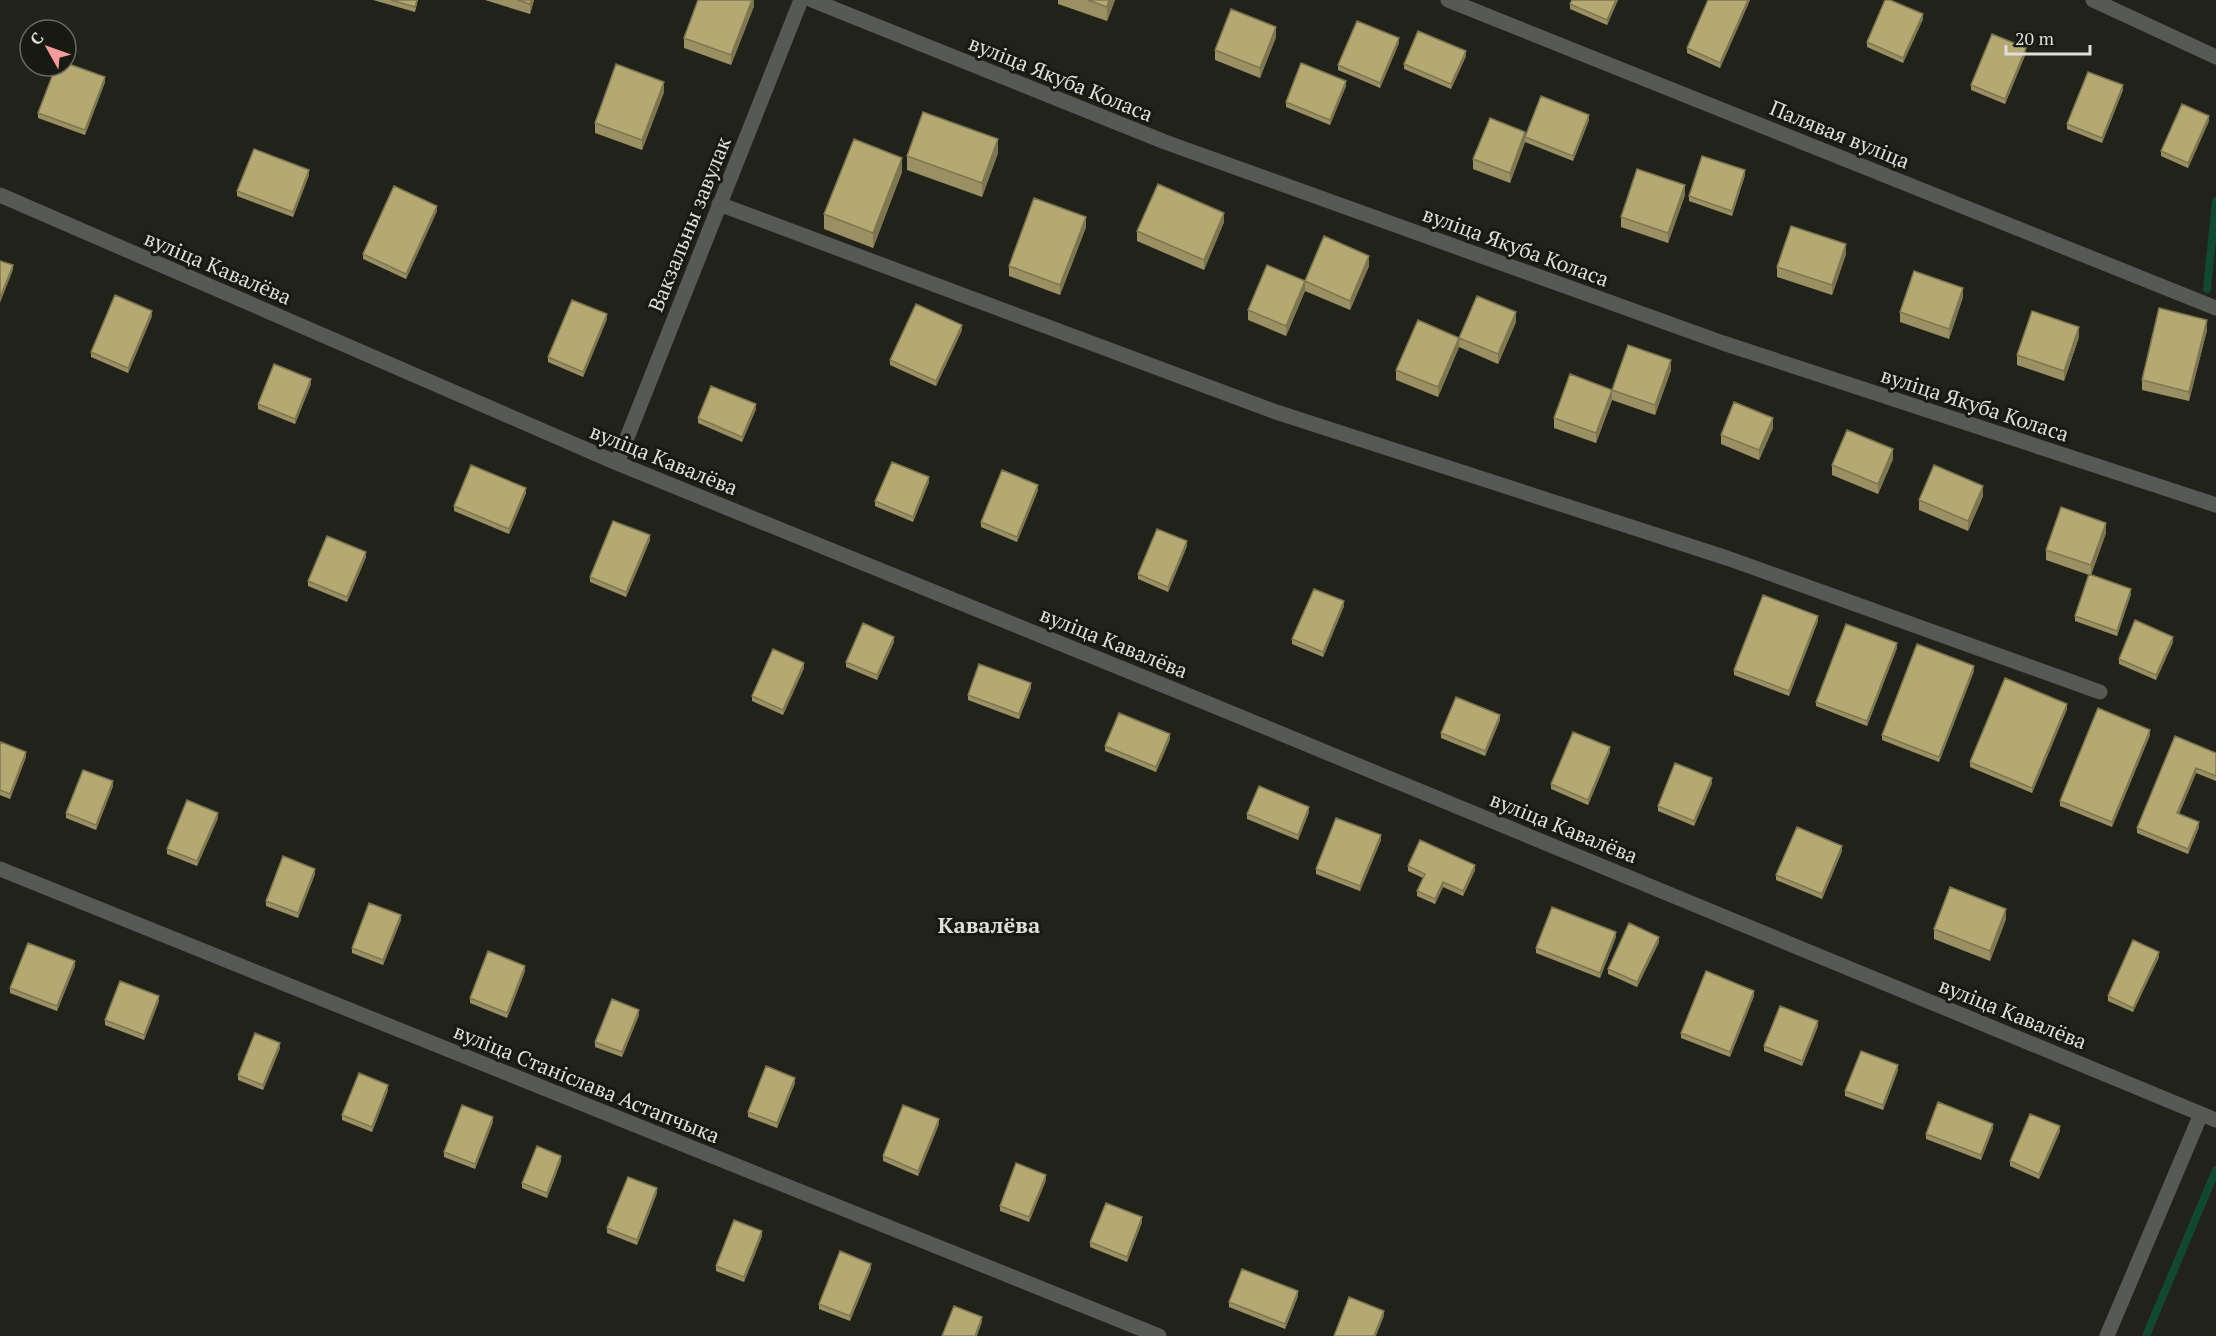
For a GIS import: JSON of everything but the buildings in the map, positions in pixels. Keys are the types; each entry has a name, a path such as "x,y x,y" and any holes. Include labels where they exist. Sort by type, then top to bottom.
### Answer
{"street":[{"name":"Вакзальны завулак","path":"617,463 801,0"},
{"name":"вуліца Якуба Коласа","path":"812,0 1165,142 1700,335 2216,505"},
{"name":"Палявая вуліца","path":"1448,0 2216,308"},
{"path":"2093,0 2216,57"},
{"name":"вуліца Кавалёва","path":"0,195 617,463 1202,700 2216,1120"},
{"path":"719,204 1273,411 1727,558 2100,692"},
{"name":"вуліца Станіслава Астапчыка","path":"0,869 1159,1336"},
{"path":"2107,1336 2201,1114"}],"waterway":[{"path":"2207,289 2216,201"},
{"path":"2146,1336 2216,1170"}],"district":[{"name":"Кавалёва","path":"989,924"}]}
